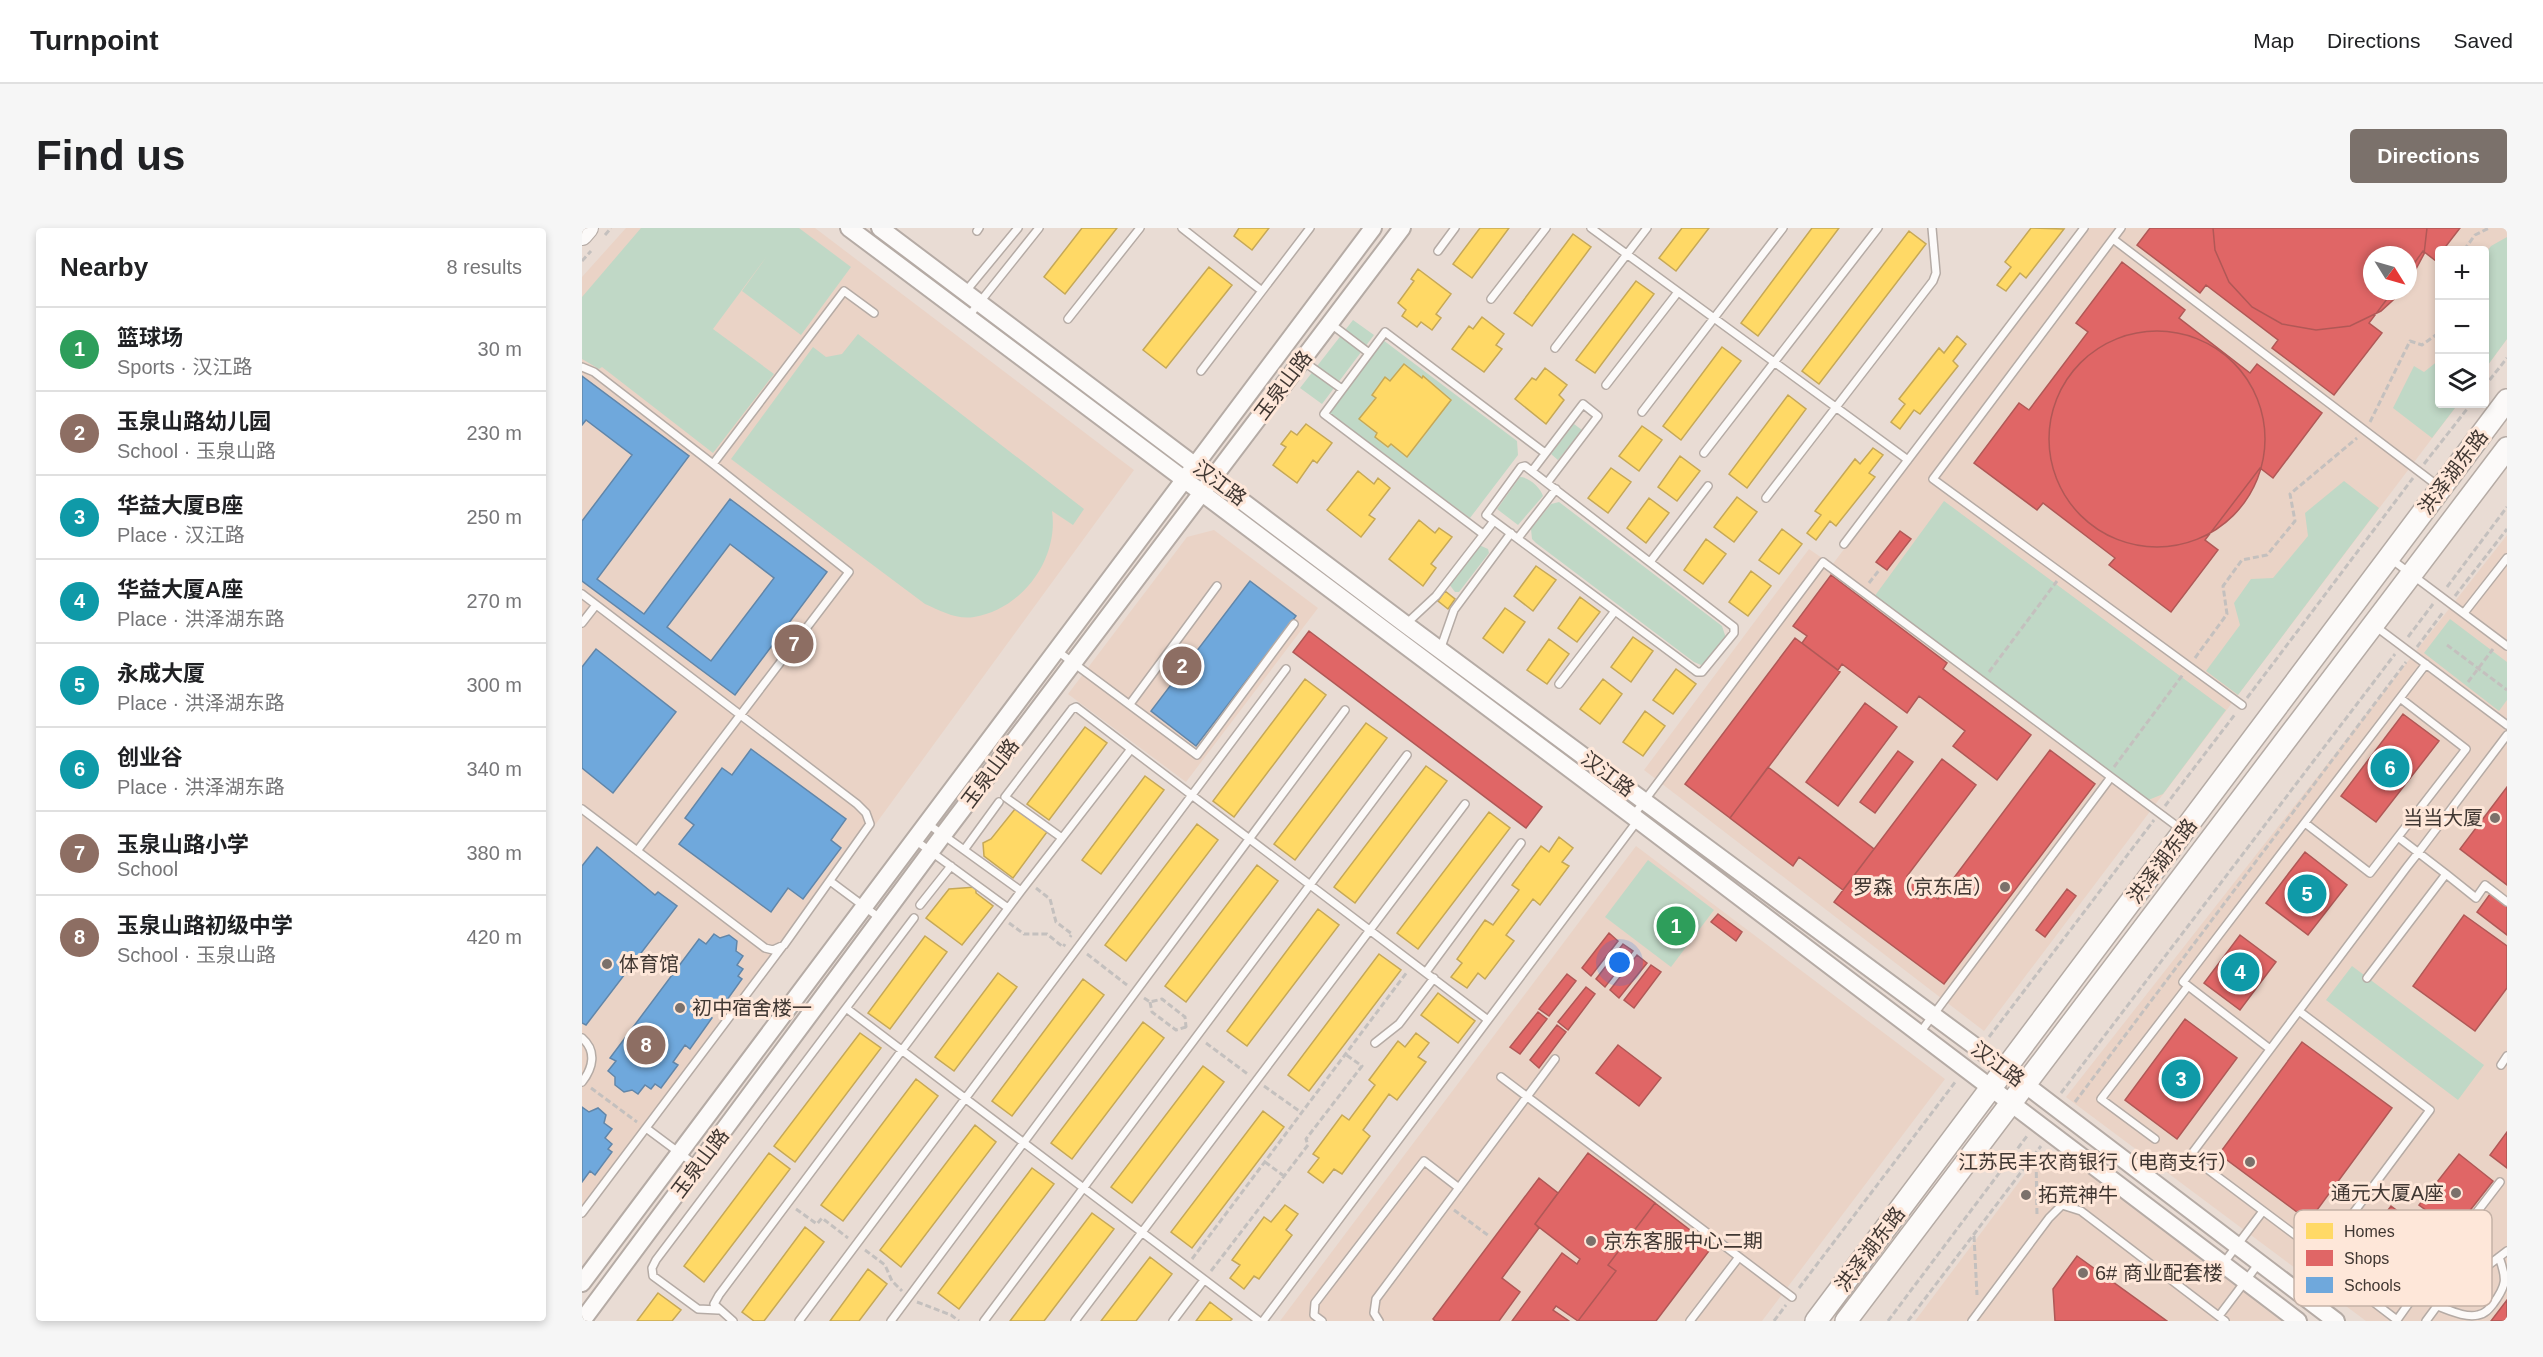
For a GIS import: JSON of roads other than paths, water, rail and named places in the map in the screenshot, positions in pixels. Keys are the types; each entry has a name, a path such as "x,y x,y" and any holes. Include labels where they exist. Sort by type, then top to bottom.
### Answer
{"main road":[{"path":"582,235 588,228"},
{"name":"洪泽湖东路","path":"1816,1321 2507,400"},
{"name":"洪泽湖东路","path":"1846,1321 2507,448"}],"street":[{"name":"汉江路","path":"849,228 1635,818 2298,1321"},
{"name":"汉江路","path":"880,228 1405,624 1980,1050 2294,1289"},
{"name":"玉泉山路","path":"582,1283 1374,228"},
{"name":"玉泉山路","path":"582,1321 943,835 1402,228"},
{"name":"汉江路","path":"2316,1306 2336,1321"}],"lane":[{"path":"954,307 1018,228"},
{"path":"968,317 1039,228"},
{"path":"1068,319 1140,228"},
{"path":"1182,228 1262,291"},
{"path":"1201,371 1310,228"},
{"path":"1438,251 1455,228"},
{"path":"1491,299 1546,228"},
{"path":"1591,228 1908,460"},
{"path":"1556,348 1647,228"},
{"path":"1642,412 1783,228"},
{"path":"1704,453 1878,228"},
{"path":"1766,498 1933,281 1936,261 1932,228"},
{"path":"1844,544 2084,228"},
{"path":"2121,228 1933,479 2242,705"},
{"path":"2113,239 2441,489"},
{"path":"713,464 844,291 874,313"},
{"path":"1606,385 1678,292"},
{"path":"1330,323 1369,353"},
{"path":"1483,534 1324,414 1385,332 1545,453"},
{"path":"1302,360 1342,390"},
{"path":"582,367 594,372 849,572 638,851"},
{"path":"1532,471 1583,404 1598,416 1547,483"},
{"path":"1525,466 1547,483 1734,627 1734,633 1708,667 1702,672 1697,672 1486,515 1521,467 1525,466"},
{"path":"1650,562 1708,486"},
{"path":"1440,650 1454,610 1556,489"},
{"path":"1405,624 1436,596 1494,521"},
{"path":"2389,557 2507,646"},
{"path":"2464,613 2507,558"},
{"path":"846,1008 1261,1321 1488,1020 1635,818 1644,801 1823,562 2184,831"},
{"path":"1130,704 1217,586"},
{"path":"582,594 866,813 870,824 784,945 582,1213"},
{"path":"582,623 596,605"},
{"path":"1559,684 1615,611"},
{"path":"1056,650 1197,755 1294,624"},
{"path":"2373,624 2507,725"},
{"path":"2270,1049 2183,982 2426,664"},
{"path":"799,1321 1286,669"},
{"path":"2305,823 2370,873 2466,749 2400,698"},
{"path":"1062,838 1005,796 1076,707 1488,1020"},
{"path":"891,1321 1345,710"},
{"path":"2294,1234 2190,1156 2507,735"},
{"path":"733,1321 718,1310 714,1304 719,1294 1001,917 1131,748"},
{"path":"984,1321 1407,755"},
{"path":"1919,1034 2110,776"},
{"path":"964,850 999,802"},
{"path":"1075,1321 1465,804"},
{"path":"582,809 765,948 773,950 784,945"},
{"path":"927,823 1021,891"},
{"path":"2398,837 2476,898 2485,885 2507,902"},
{"path":"915,840 1008,908"},
{"path":"1426,972 1521,843"},
{"path":"920,905 951,866"},
{"path":"2367,978 2446,874"},
{"path":"830,881 880,919"},
{"path":"718,1310 698,1309 653,1276 652,1268 914,918"},
{"path":"1376,1043 1399,1024 1434,978"},
{"path":"2155,1139 2102,1100 2188,986"},
{"path":"2299,1011 2430,1110 2356,1210"},
{"path":"582,1038 589,1046 592,1057 591,1068 582,1082"},
{"path":"2500,1065 2507,1056"},
{"path":"1379,1321 1374,1313 1376,1299 1555,1059"},
{"path":"1500,1077 1792,1297"},
{"path":"646,1128 697,1166"},
{"path":"1322,1321 1314,1315 1315,1303 1424,1161 1459,1188"},
{"path":"2479,1210 2500,1182"},
{"path":"1972,1321 2037,1233 2062,1205 2073,1207 2225,1321"},
{"path":"2223,1264 2263,1210"},
{"path":"2492,1262 2507,1251"},
{"path":"1690,1321 1739,1257"},
{"path":"2492,1305 2505,1288 2504,1269 2499,1257"},
{"path":"2218,1316 2260,1263"},
{"path":"1173,1321 1204,1280"},
{"path":"2379,1306 2397,1320 2407,1306"},
{"path":"2426,1321 2437,1306 2478,1316 2487,1312 2492,1306"}],"place":[{"name":"玉泉山路小学","path":"794,644"},
{"name":"玉泉山路幼儿园","path":"1182,666"},
{"name":"创业谷","path":"2390,768"},
{"name":"当当大厦","path":"2495,818"},
{"name":"罗森（京东店）","path":"2005,887"},
{"name":"永成大厦","path":"2307,894"},
{"name":"篮球场","path":"1676,926"},
{"name":"体育馆","path":"607,964"},
{"name":"华益大厦A座","path":"2240,972"},
{"name":"初中宿舍楼一","path":"680,1008"},
{"name":"玉泉山路初级中学","path":"646,1045"},
{"name":"华益大厦B座","path":"2181,1079"},
{"name":"江苏民丰农商银行（电商支行）","path":"2250,1162"},
{"name":"通元大厦A座","path":"2456,1193"},
{"name":"拓荒神牛","path":"2026,1195"},
{"name":"京东客服中心二期","path":"1591,1241"},
{"name":"6# 商业配套楼","path":"2083,1273"}]}
